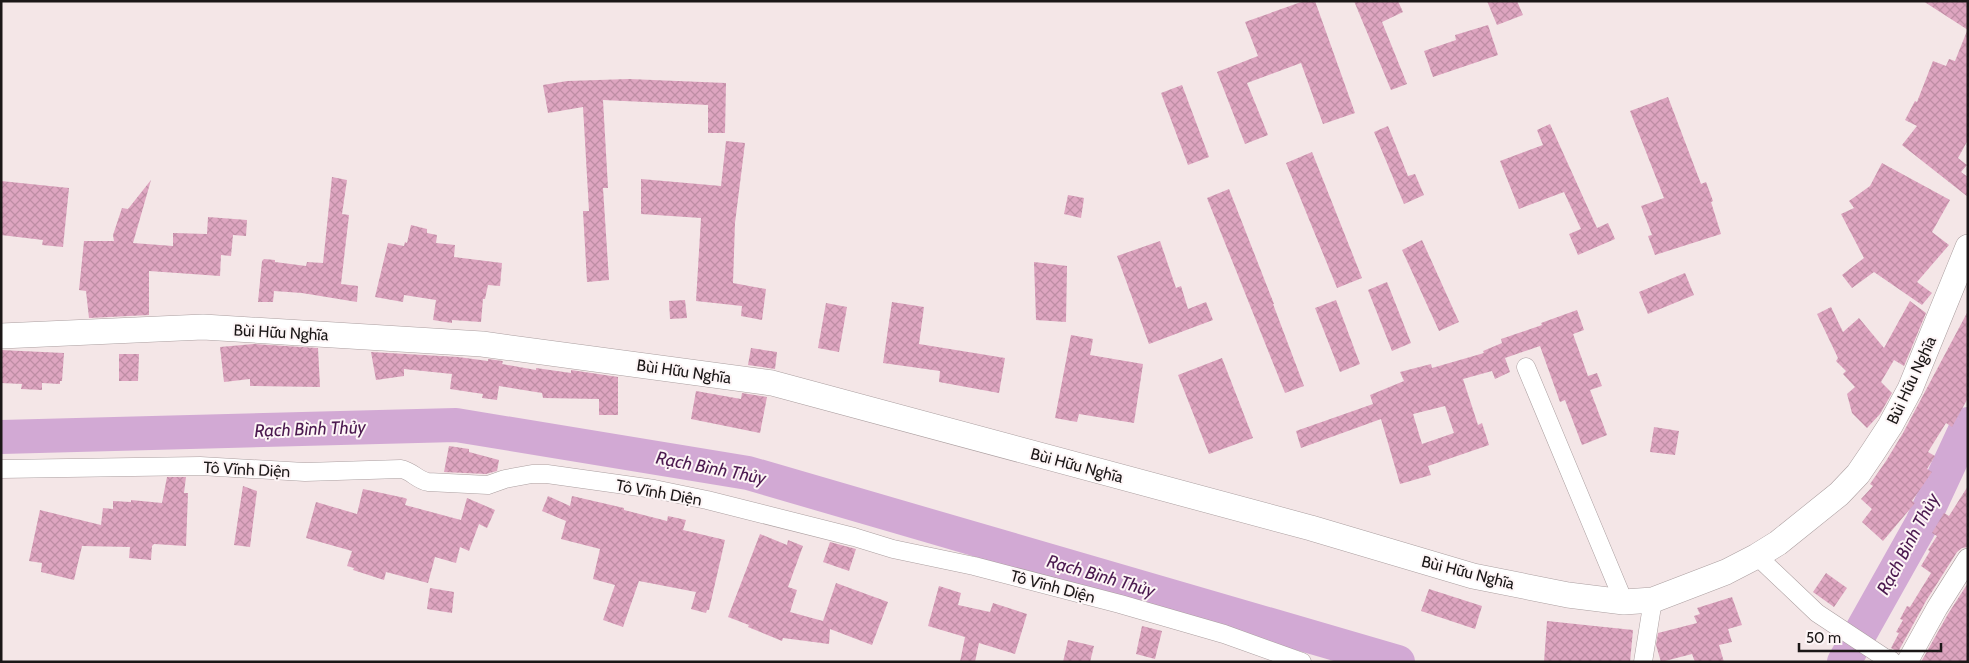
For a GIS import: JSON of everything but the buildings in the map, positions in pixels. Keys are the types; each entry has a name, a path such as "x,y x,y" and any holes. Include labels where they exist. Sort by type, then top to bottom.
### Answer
{"main road":[{"name":"Bùi Hữu Nghĩa","path":"1,336 203,327 462,342 772,383 1302,525 1473,576 1568,595 1624,602 1653,600 1726,572 1778,543 1839,494 1858,474 1873,452 1910,389 1968,247"}],"street":[{"path":"1526,367 1624,602"},
{"name":"Tô Vĩnh Diện","path":"1,469 200,466 305,472 401,468 412,472 421,480 428,482 488,485 505,479 547,474 654,489 716,502 854,537 893,549 974,566 1120,604 1224,634 1302,662"},
{"path":"1757,556 1802,600 1835,626 1896,661 1937,608 1968,559"},
{"path":"1643,662 1653,600"}],"waterway":[{"name":"Rạch Bình Thủy","path":"1844,662 1922,523 1968,424"},
{"name":"Rạch Bình Thủy","path":"1,437 456,425 748,473 1398,662"}]}
